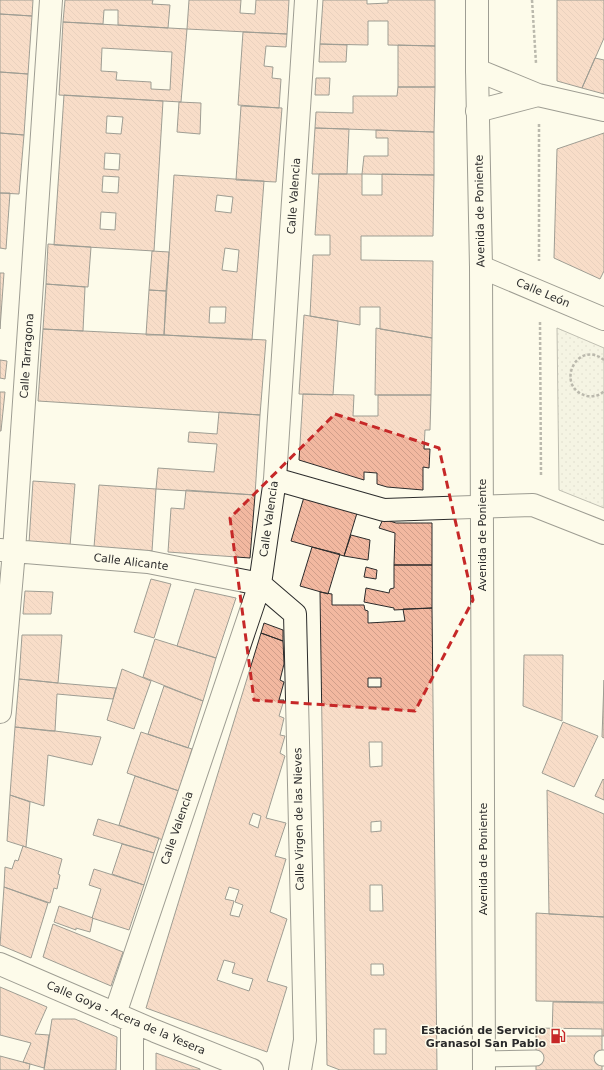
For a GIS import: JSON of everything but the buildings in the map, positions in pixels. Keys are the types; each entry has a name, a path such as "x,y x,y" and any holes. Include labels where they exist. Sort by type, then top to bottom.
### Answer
{"street":[{"name":"Calle Tarragona","path":"0,712 7,551 51,0"},
{"name":"Calle Valencia","path":"132,1070 124,1018 260,584 275,479 306,0"},
{"name":"Avenida de Poniente","path":"477,0 481,267 484,1064"},
{"path":"477,70 538,95 604,110"},
{"path":"478,111 538,95"},
{"name":"Calle León","path":"481,267 604,319"},
{"path":"275,479 384,510 482,508 533,505 604,533"},
{"name":"Calle Alicante","path":"7,551 148,562 260,584"},
{"name":"Calle Virgen de las Nieves","path":"260,584 295,614 305,1040 300,1070"},
{"name":"Calle Goya - Acera de la Yesera","path":"0,964 124,1018 252,1070"}],"lane":[{"path":"484,1064 536,1058"}],"path":[{"path":"604,360 599,356 590,354 581,356 574,363 570,371 570,381 574,389 582,395 592,397 601,394 604,391"}],"highlighted area":[{"path":"335,414 439,448 473,600 415,711 254,700 230,518"}],"shaded area":[{"path":"557,328 604,348 604,508 559,490"}],"place":[{"name":"Estación de Servicio Granasol San Pablo","path":"558,1036"}]}
